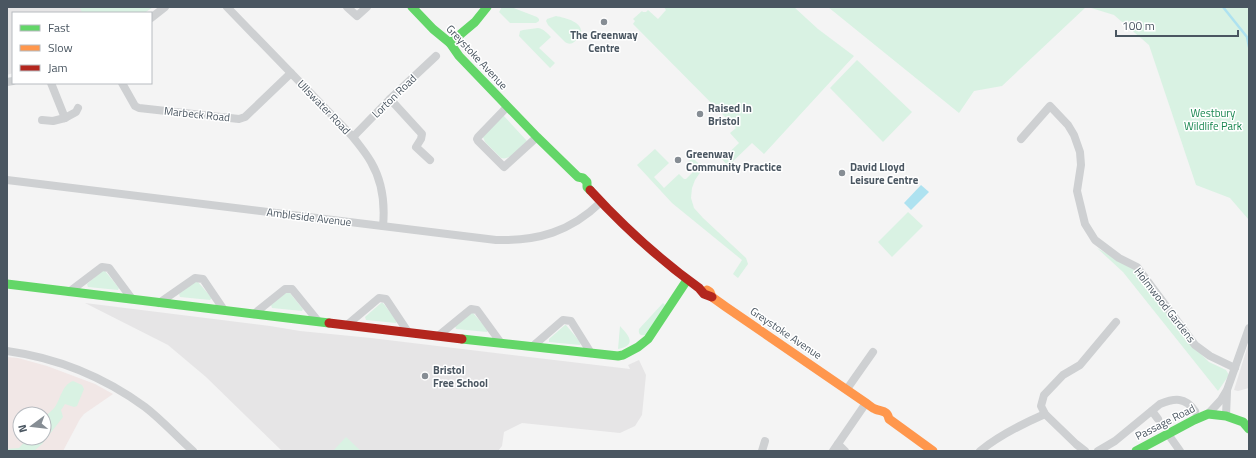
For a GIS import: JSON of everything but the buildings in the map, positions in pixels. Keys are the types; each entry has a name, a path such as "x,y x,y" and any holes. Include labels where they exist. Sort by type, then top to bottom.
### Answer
{"street":[{"path":"152,17 165,7"},
{"name":"Ullswater Road","path":"227,7 353,137 370,161 378,180 384,207 383,226"},
{"path":"347,7 357,16 367,7"},
{"name":"Greystoke Avenue","path":"412,7 433,29 450,43 459,56 578,177 577,182 582,187 587,187 637,238 687,280 699,288 704,288 710,292 712,296 877,410 877,414 885,420 889,419 933,451"},
{"path":"450,43 474,24 487,7"},
{"name":"Lorton Road","path":"353,137 390,99 436,56"},
{"name":"Marbeck Road","path":"123,84 135,106 139,108 239,119 245,117 291,73"},
{"path":"51,84 65,118"},
{"path":"390,99 422,134 421,140 416,147 430,160"},
{"name":"Holmwood Gardens","path":"1021,139 1050,106 1060,116 1074,135 1080,152 1081,165 1077,191 1085,224 1095,240 1119,258 1137,267 1195,345 1210,356 1235,368"},
{"name":"Greystoke Avenue","path":"508,107 478,137 477,139 483,146 504,167 537,137"},
{"path":"42,120 53,121 65,118 76,112 78,108"},
{"name":"Ambleside Avenue","path":"7,180 496,240 527,239 567,227 581,219 601,202"},
{"path":"69,292 102,266 109,268 132,299"},
{"path":"160,303 195,278 203,279 224,310"},
{"path":"7,284 318,322 347,324 438,336 618,356 624,355 643,344 648,339 687,280"},
{"path":"254,314 285,289 292,289 318,322"},
{"path":"347,324 379,298 386,299 408,332"},
{"path":"438,336 472,309 477,310 501,343"},
{"path":"533,346 563,320 571,321 591,353"},
{"path":"1086,451 1076,444 1045,414 1041,406 1044,395 1063,375 1080,365 1116,322"},
{"path":"1208,414 1221,400 1227,390 1249,328"},
{"path":"7,351 21,352 57,362 95,376 110,384 146,408 193,451"},
{"path":"846,389 873,352"},
{"path":"1226,416 1227,390"},
{"path":"1098,451 1115,441 1160,404 1177,400 1187,402 1195,411"},
{"path":"833,451 866,403"},
{"path":"1152,411 1158,418"},
{"path":"980,451 1007,432 1045,414"},
{"name":"Passage Road","path":"1136,451 1208,414 1226,416 1243,422 1249,429"},
{"path":"1168,434 1180,451"},
{"path":"762,451 765,442"},
{"path":"838,444 845,451"}],"shaded area":[{"path":"7,7 153,7 146,12 12,12 12,73 7,75"},
{"name":"Bristol Free School","path":"85,303 300,331 630,369 628,365 639,360 646,375 642,415 635,426 620,433 522,423 504,432 502,446 498,451 282,451 206,377 168,345"},
{"path":"1249,342 1249,388 1238,391 1234,390"},
{"path":"7,357 18,358 47,366 95,384 113,394 84,414 63,451 7,451"}],"green space":[{"path":"80,7 153,7 146,12 82,12"},
{"path":"502,7 511,7 537,17 539,21 536,23 510,23 499,12"},
{"path":"664,7 794,7 818,29 854,56 764,154 752,143 728,166 722,159 739,143 730,133 736,128 633,24 635,21 633,19 642,11 646,12 648,10 658,19 666,10"},
{"path":"828,7 1086,7 1002,86 974,91 959,113"},
{"name":"Westbury Wildlife Park","path":"1088,7 1249,7 1249,220 1230,198 1196,185 1149,45 1114,15"},
{"path":"556,16 573,21 580,27 581,35 574,42 570,44 565,42 548,25 546,21 547,19"},
{"path":"538,28 544,30 551,37 539,48 555,63 550,68 519,36 520,31"},
{"path":"857,60 912,112 883,142 830,88"},
{"path":"503,115 527,141 512,156 501,158 485,142 483,137"},
{"path":"655,149 669,163 654,177 664,188 679,174 686,179 694,171 688,162 693,158 699,164 701,163 703,168 695,180 692,188 691,198 694,208 746,258 748,264 738,278 733,274 742,260 672,203 637,165"},
{"path":"908,212 923,226 892,257 878,242"},
{"path":"1097,248 1135,269 1191,344 1209,362 1226,370 1229,375 1218,391 1123,272"},
{"path":"103,270 119,288 118,290 88,287 87,284"},
{"path":"197,281 212,298 210,300 180,297 179,294"},
{"path":"289,292 303,309 302,311 272,308 271,305"},
{"path":"381,303 383,303 397,321 396,323 366,320 365,317"},
{"path":"663,303 665,305 646,335 640,335 639,329"},
{"path":"473,313 488,330 487,332 456,329 455,326"},
{"path":"565,325 581,343 580,345 549,342 549,339"},
{"path":"620,326 630,339 630,342 628,345 618,349"},
{"path":"73,381 82,385 84,389 77,406 74,407 65,404 61,410 63,417 52,431 52,410 66,385"},
{"path":"346,437 361,451 333,451"},
{"path":"21,446 40,446 34,451 7,451 7,449 19,448"}],"water":[{"path":"921,185 929,192 911,210 904,203"}],"waterway":[{"path":"1223,7 1247,37 1249,47"}],"traffic: fast":[{"path":"412,7 433,29 450,43 459,56 537,137 578,177 583,178 587,182 587,187 590,190"},
{"path":"450,43 475,22 487,7"},
{"path":"462,339 618,356 623,355 638,347 648,339 687,280"},
{"path":"7,284 329,323"},
{"path":"1136,451 1208,414 1226,416 1243,422 1249,429"}],"traffic: slow":[{"path":"707,290 710,292 712,297 726,307 875,409 886,413 889,419 933,451"}],"traffic: jam":[{"path":"590,190 628,229 656,254 699,288 704,294 712,297"},
{"path":"329,323 462,339"}],"place":[{"name":"The Greenway Centre","path":"604,22"},
{"name":"Raised In Bristol","path":"700,114"},
{"name":"Greenway Community Practice","path":"678,160"},
{"name":"David Lloyd Leisure Centre","path":"842,173"},
{"name":"Bristol Free School","path":"425,376"}]}
